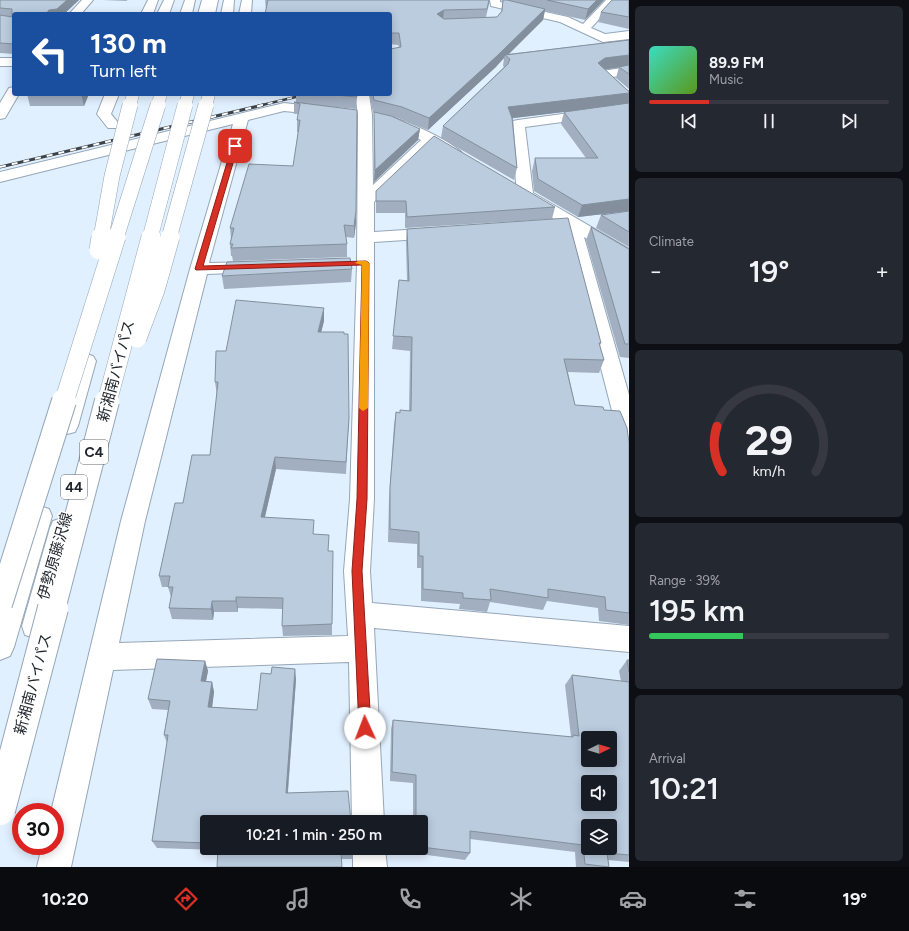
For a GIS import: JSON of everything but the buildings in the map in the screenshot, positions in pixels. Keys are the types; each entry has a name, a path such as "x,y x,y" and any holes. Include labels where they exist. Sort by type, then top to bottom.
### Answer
{"main road":[{"path":"77,12 88,0"},
{"path":"148,12 153,0"},
{"path":"164,12 169,0"},
{"path":"187,12 190,0"},
{"path":"192,12 195,0"},
{"path":"204,12 207,0"},
{"path":"210,12 213,0"},
{"path":"226,12 229,0"},
{"path":"245,12 247,0"},
{"path":"521,9 531,0"},
{"path":"584,29 612,0"},
{"path":"494,16 495,2 564,19 603,38 629,35"},
{"path":"0,62 12,62"},
{"path":"629,71 602,75 629,98"},
{"path":"0,115 12,94"},
{"path":"111,96 104,114 113,125"},
{"path":"85,334 112,176 132,96"},
{"path":"0,604 160,96"},
{"name":"新湘南バイパス","path":"0,810 187,96"},
{"path":"91,464 155,290 208,96"},
{"path":"0,177 242,116 284,107 336,112"},
{"path":"368,815 362,649 357,571 362,499 358,263 366,238 359,108 396,123 436,134 471,163"},
{"path":"525,194 518,124 629,109"},
{"path":"54,867 133,521 199,269 242,116"},
{"path":"365,201 436,134"},
{"path":"511,186 629,256"},
{"name":"伊勢原藤沢線","path":"0,647 138,221 0,752"},
{"path":"545,225 602,221"},
{"path":"572,223 629,434"},
{"path":"366,238 452,232"},
{"path":"199,269 273,267"},
{"path":"359,614 629,639"},
{"path":"102,657 362,649"},
{"path":"369,855 370,867"}],"railway":[{"path":"258,106 300,96"},
{"path":"0,167 263,105"}],"slow traffic":[{"path":"358,263 366,263 363,408"}],"route":[{"path":"235,146 199,269 366,263 362,499 357,571 365,728"}]}
